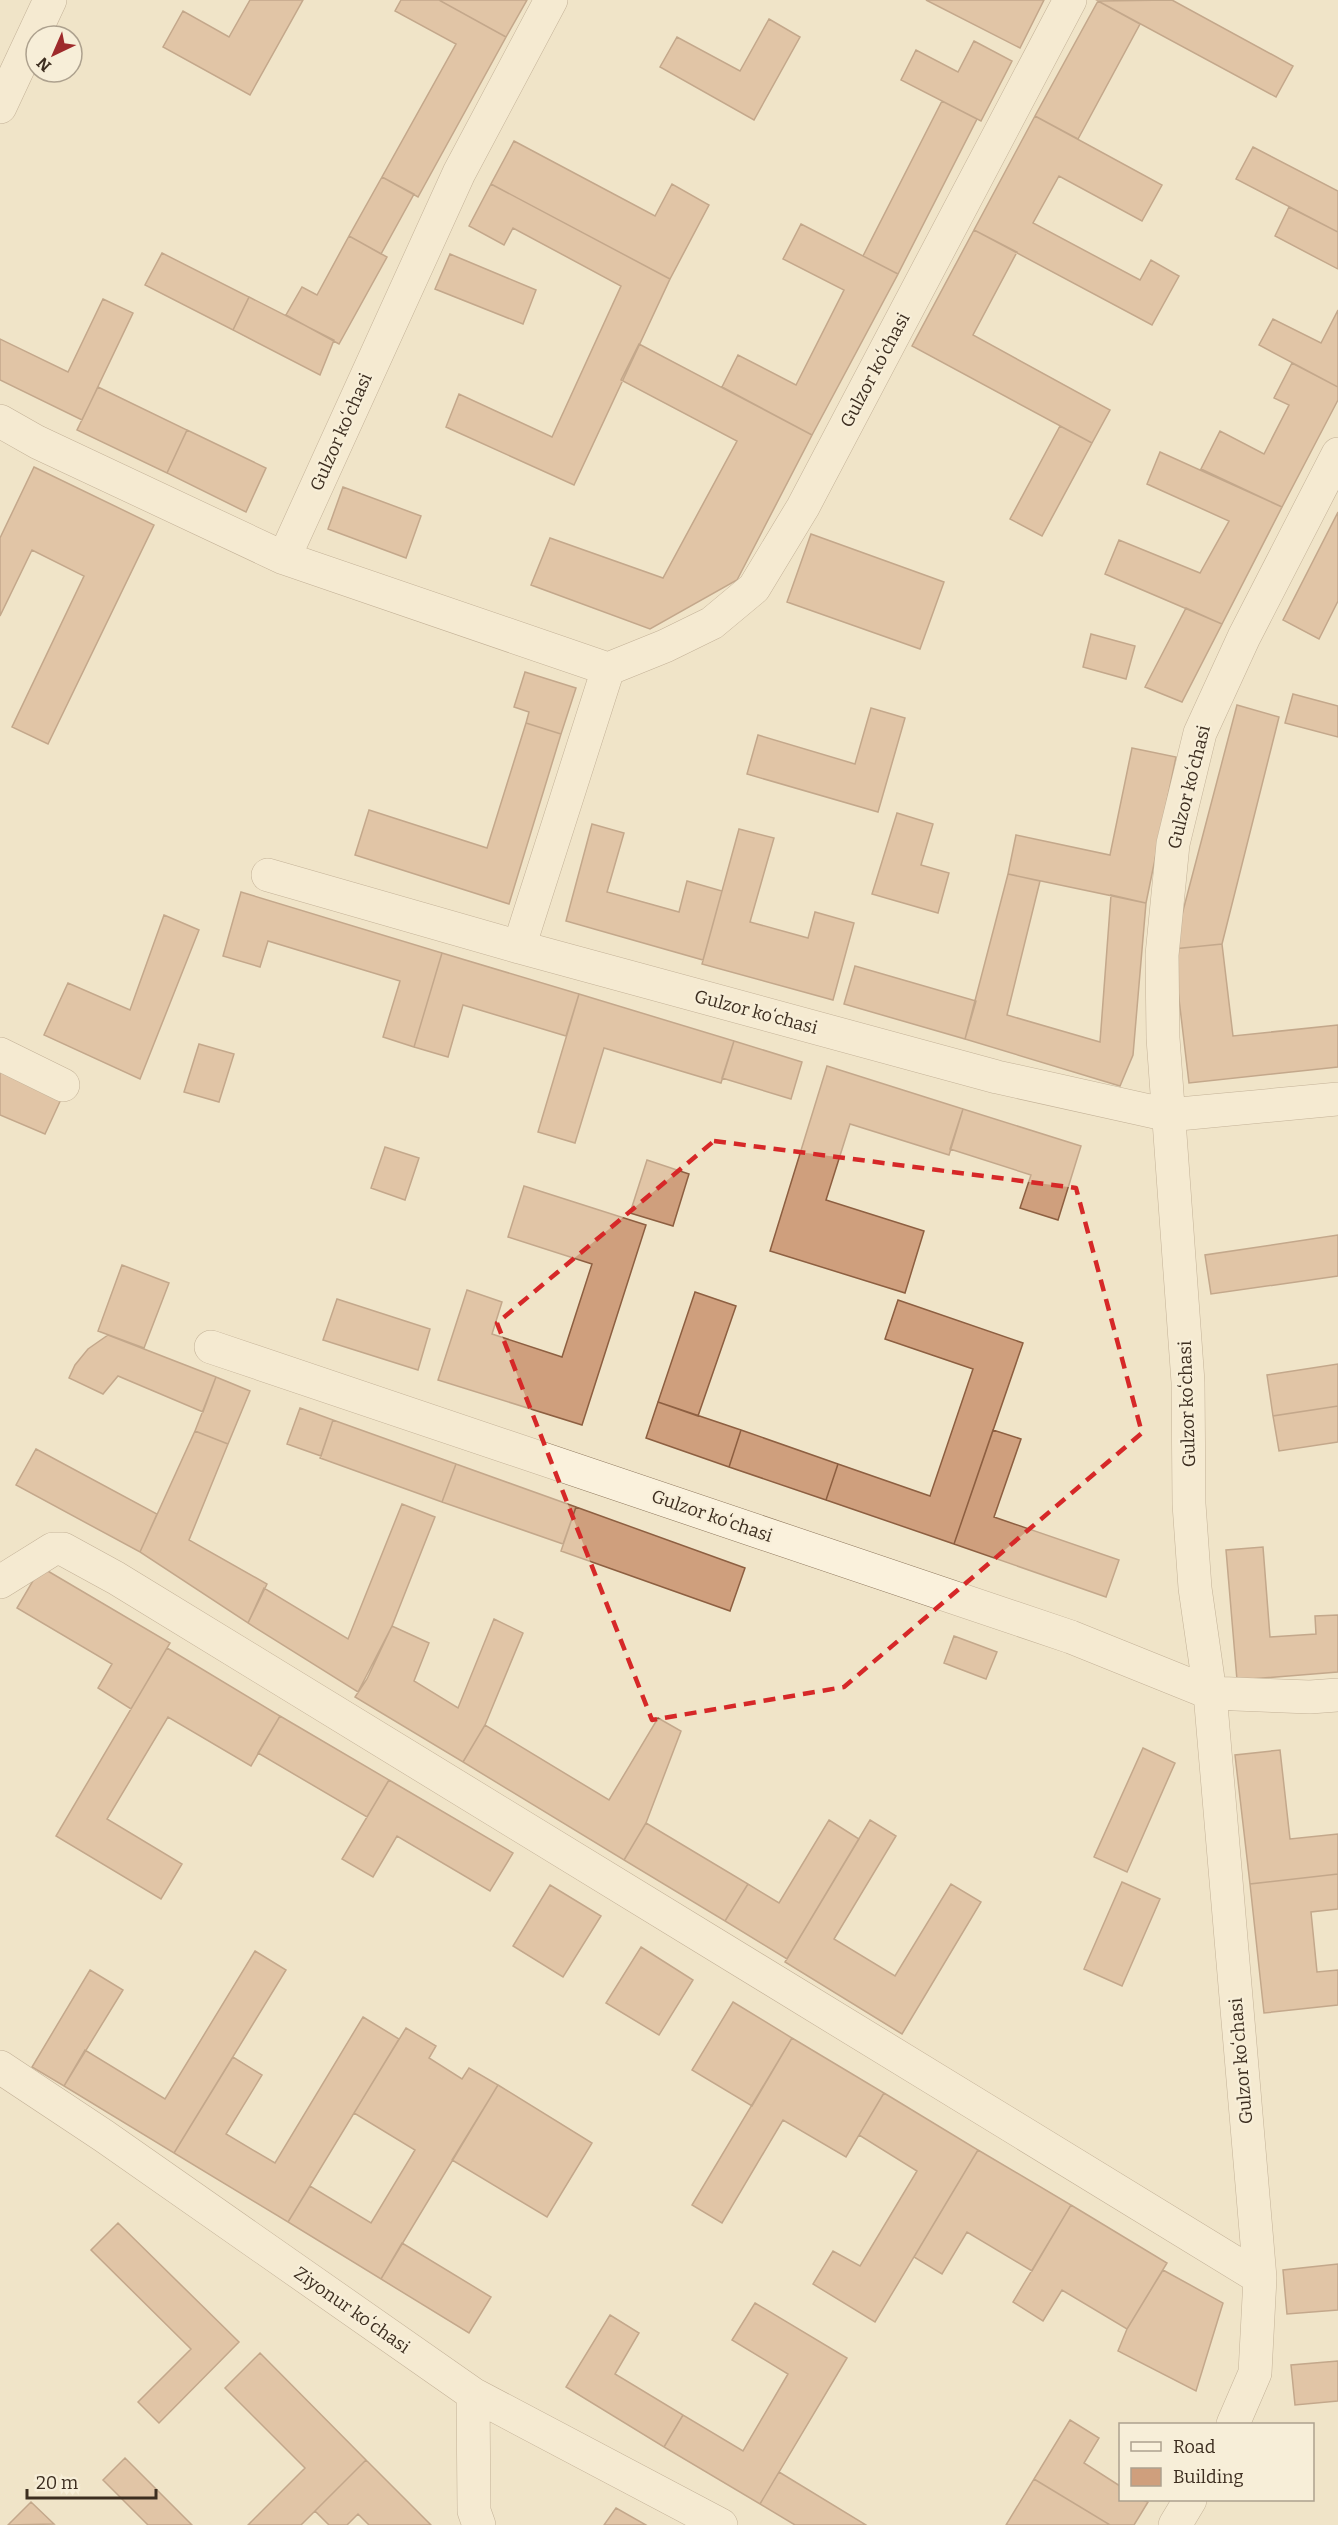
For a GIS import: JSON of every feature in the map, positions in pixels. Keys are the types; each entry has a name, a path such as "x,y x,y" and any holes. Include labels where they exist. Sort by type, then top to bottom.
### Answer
{"street":[{"path":"0,107 50,0"},
{"name":"Gulzor koʻchasi","path":"284,558 459,173 551,0"},
{"name":"Gulzor koʻchasi","path":"608,669 666,646 712,623 754,588 803,507 1070,0"},
{"path":"0,421 37,442 284,558 608,669 519,947"},
{"name":"Gulzor koʻchasi","path":"1233,2423 1255,2373 1260,2278 1210,1693 1195,1588 1189,1504 1188,1382 1163,1038 1162,955 1173,844 1200,733 1244,638 1338,454"},
{"name":"Gulzor koʻchasi","path":"268,875 519,947 997,1077 1168,1114 1338,1099"},
{"path":"0,1054 63,1085"},
{"name":"Gulzor koʻchasi","path":"211,1347 1071,1637 1210,1693 1310,1697 1338,1695"},
{"path":"0,1582 53,1549 63,1549 127,1585 1260,2278"},
{"name":"Ziyonur koʻchasi","path":"0,2067 473,2394 721,2525"},
{"path":"473,2394 474,2511 479,2525"},
{"path":"1174,2525 1189,2501"}],"highlighted area":[{"path":"714,1141 1076,1188 1142,1433 844,1687 652,1720 497,1323"}],"building":[{"path":"250,0 303,0 250,95 163,47 183,11 229,37"},
{"path":"401,0 439,0 506,37 418,197 382,177 456,44 395,11"},
{"path":"439,0 527,0 506,37"},
{"path":"926,0 1044,0 1020,48"},
{"path":"1172,0 1293,66 1276,97 1098,1"},
{"path":"1098,1 1140,24 1078,139 1035,116"},
{"path":"769,19 800,37 754,120 660,67 677,37 740,71"},
{"path":"974,41 1012,61 981,121 901,80 916,50 958,72"},
{"path":"942,101 977,119 898,274 863,256"},
{"path":"1035,116 1162,185 1142,221 1059,176 1033,223 1140,280 1151,260 1179,276 1152,325 974,230"},
{"path":"514,141 655,216 672,184 709,205 670,279 491,184"},
{"path":"1253,147 1338,191 1338,232 1236,179"},
{"path":"382,177 414,194 381,254 349,236"},
{"path":"491,184 670,279 574,485 446,427 459,394 552,437 621,286 513,228 504,245 469,226"},
{"path":"1289,207 1338,232 1338,269 1275,236"},
{"path":"801,224 898,274 812,435 722,387 738,355 796,385 844,290 783,259"},
{"path":"974,230 1017,252 973,335 1110,410 1092,443 912,346"},
{"path":"349,236 387,257 339,344 286,315 302,287 317,295"},
{"path":"162,253 249,297 233,330 145,285"},
{"path":"450,254 536,290 523,324 435,289"},
{"path":"249,297 334,340 320,375 233,330"},
{"path":"103,299 133,313 82,420 0,380 0,339 68,372"},
{"path":"1338,310 1338,387 1259,345 1273,319 1321,343"},
{"path":"639,344 812,435 737,580 650,629 531,585 550,538 663,578 737,441 621,380"},
{"path":"1292,363 1338,387 1338,400 1282,507 1201,469 1220,431 1264,454 1289,405 1274,398"},
{"path":"98,387 187,430 167,473 77,430"},
{"path":"1060,426 1092,443 1042,536 1010,519"},
{"path":"187,430 266,468 246,512 167,473"},
{"path":"1160,452 1282,507 1222,624 1105,574 1119,540 1200,573 1229,521 1147,484"},
{"path":"34,467 154,525 48,744 12,727 84,576 32,550 0,616 0,538"},
{"path":"343,487 421,516 406,558 328,529"},
{"path":"1338,512 1338,601 1319,639 1283,620"},
{"path":"811,534 944,582 920,649 787,602"},
{"path":"1186,608 1222,624 1182,702 1145,687"},
{"path":"1091,634 1135,646 1126,679 1083,667"},
{"path":"525,672 576,688 561,734 526,723 529,712 514,707"},
{"path":"1293,694 1338,706 1338,737 1285,723"},
{"path":"1237,705 1279,717 1222,944 1173,949"},
{"path":"871,708 905,718 878,812 747,774 758,735 855,764"},
{"path":"526,723 561,734 509,904 355,855 369,810 487,848"},
{"path":"1132,748 1176,757 1146,903 1008,874 1016,835 1110,855"},
{"path":"897,813 933,824 921,865 949,873 938,913 872,894"},
{"path":"592,824 624,833 607,892 679,912 687,881 722,891 703,960 566,921"},
{"path":"739,829 774,838 750,922 808,938 815,912 854,923 833,1000 702,964"},
{"path":"1008,874 1040,881 1007,1015 1100,1042 1111,895 1146,903 1133,1055 1120,1086 965,1039"},
{"path":"241,892 442,953 414,1047 383,1037 400,981 268,941 260,967 223,956"},
{"path":"164,915 199,930 140,1079 44,1035 68,983 130,1010"},
{"path":"1222,944 1233,1036 1338,1025 1338,1067 1189,1083 1173,949"},
{"path":"442,953 579,994 566,1036 463,1005 448,1057 414,1047"},
{"path":"855,966 976,1001 965,1039 844,1004"},
{"path":"579,994 734,1041 721,1083 604,1048 575,1143 538,1132"},
{"path":"734,1041 802,1062 791,1099 722,1078"},
{"path":"199,1044 234,1054 219,1102 184,1092"},
{"path":"827,1066 963,1109 949,1155 850,1124 826,1200 924,1231 905,1293 770,1251"},
{"path":"0,1068 63,1095 45,1134 0,1115"},
{"path":"963,1109 1081,1146 1058,1220 1020,1208 1031,1175 950,1149"},
{"path":"385,1147 419,1158 405,1200 371,1188"},
{"path":"647,1160 689,1174 673,1226 630,1213"},
{"path":"524,1186 646,1225 582,1425 438,1380 467,1290 502,1302 492,1334 562,1357 592,1264 508,1237"},
{"path":"1338,1235 1338,1276 1211,1294 1205,1255"},
{"path":"122,1265 169,1283 144,1348 98,1331"},
{"path":"695,1292 736,1306 698,1416 658,1402"},
{"path":"337,1299 430,1329 418,1370 323,1340"},
{"path":"898,1300 1023,1343 954,1544 826,1500 838,1464 930,1496 973,1369 885,1339"},
{"path":"108,1335 216,1377 203,1412 118,1376 103,1394 69,1378 75,1365 88,1349"},
{"path":"1338,1364 1338,1406 1273,1416 1267,1375"},
{"path":"216,1377 250,1391 228,1444 195,1431"},
{"path":"658,1402 741,1430 729,1467 646,1438"},
{"path":"1338,1406 1338,1442 1279,1451 1273,1416"},
{"path":"300,1408 333,1420 321,1456 287,1444"},
{"path":"333,1420 456,1464 442,1502 320,1458"},
{"path":"741,1430 838,1464 826,1500 729,1467"},
{"path":"993,1430 1021,1439 994,1517 1119,1560 1106,1597 954,1544"},
{"path":"195,1431 228,1444 189,1540 267,1584 248,1623 140,1552"},
{"path":"36,1449 157,1514 140,1552 16,1485"},
{"path":"456,1464 576,1507 563,1544 442,1502"},
{"path":"402,1504 435,1517 392,1626 358,1692 248,1623 264,1588 348,1639"},
{"path":"576,1507 745,1568 730,1611 561,1551"},
{"path":"1263,1547 1270,1637 1316,1634 1315,1616 1338,1615 1338,1672 1237,1680 1226,1550"},
{"path":"41,1567 170,1643 131,1709 98,1688 112,1664 17,1608"},
{"path":"494,1619 523,1633 485,1725 463,1762 355,1697 367,1679 392,1626 429,1643 414,1681 458,1708"},
{"path":"954,1636 997,1652 986,1679 944,1663"},
{"path":"167,1648 280,1716 251,1766 168,1717 107,1819 182,1864 161,1899 56,1836"},
{"path":"280,1716 389,1780 367,1817 258,1753"},
{"path":"658,1718 681,1731 646,1823 624,1860 463,1762 485,1725 609,1800"},
{"path":"1143,1748 1175,1763 1127,1872 1094,1857"},
{"path":"1280,1750 1290,1839 1338,1834 1338,1874 1250,1884 1235,1755"},
{"path":"389,1780 513,1853 490,1891 397,1836 373,1877 342,1859"},
{"path":"829,1820 859,1839 787,1959 725,1921 748,1884 779,1903"},
{"path":"870,1820 896,1836 834,1939 895,1976 951,1884 981,1902 902,2034 785,1962"},
{"path":"646,1823 748,1884 725,1921 624,1860"},
{"path":"1338,1874 1338,1909 1311,1912 1317,1972 1338,1970 1338,2005 1264,2013 1250,1884"},
{"path":"1122,1882 1160,1899 1122,1986 1084,1969"},
{"path":"550,1885 601,1916 563,1977 513,1946"},
{"path":"641,1947 693,1980 659,2035 606,2003"},
{"path":"255,1951 286,1970 174,2153 64,2086 85,2050 165,2099"},
{"path":"90,1970 123,1990 64,2086 32,2067"},
{"path":"733,2002 792,2038 752,2106 692,2070"},
{"path":"363,2017 399,2039 288,2222 174,2153 233,2057 262,2075 226,2134 275,2163"},
{"path":"406,2028 436,2046 429,2058 462,2079 469,2068 498,2085 381,2279 288,2222 310,2186 371,2223 415,2150 354,2113"},
{"path":"792,2038 884,2093 846,2157 783,2120 722,2223 692,2205"},
{"path":"498,2085 592,2143 547,2217 452,2160"},
{"path":"884,2093 978,2150 875,2322 813,2284 833,2251 860,2266 917,2171 859,2135"},
{"path":"978,2150 1071,2205 1032,2271 967,2232 942,2274 914,2257"},
{"path":"1071,2205 1167,2263 1127,2329 1062,2290 1043,2321 1013,2302"},
{"path":"118,2223 239,2342 159,2423 138,2402 191,2349 91,2250"},
{"path":"402,2243 491,2297 469,2333 381,2279"},
{"path":"1338,2264 1338,2310 1287,2314 1283,2270"},
{"path":"1163,2270 1223,2303 1196,2391 1118,2351 1127,2329"},
{"path":"755,2303 847,2358 760,2504 664,2447 683,2415 743,2451 788,2374 732,2340"},
{"path":"610,2315 639,2333 615,2374 683,2415 664,2447 566,2387"},
{"path":"260,2353 366,2460 301,2525 248,2525 305,2468 225,2388"},
{"path":"1338,2361 1338,2401 1295,2405 1291,2365"},
{"path":"1070,2420 1099,2438 1084,2463 1119,2485 1119,2501 1148,2502 1134,2525 1110,2525 1034,2479"},
{"path":"125,2458 192,2525 148,2525 103,2480"},
{"path":"366,2460 431,2525 369,2525 358,2514 347,2525 329,2525 315,2511"},
{"path":"779,2472 866,2525 795,2525 760,2504"},
{"path":"1034,2479 1110,2525 1006,2525"},
{"path":"31,2502 54,2524 8,2525"},
{"path":"616,2508 646,2525 604,2525"}]}
